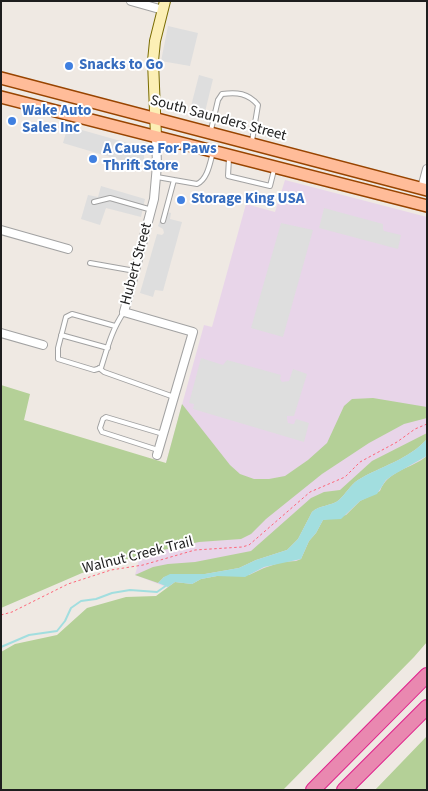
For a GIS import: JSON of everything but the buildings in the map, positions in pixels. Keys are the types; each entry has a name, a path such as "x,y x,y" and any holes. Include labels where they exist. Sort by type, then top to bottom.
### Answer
{"highway":[{"path":"406,695 427,666"},
{"path":"313,790 427,675"},
{"path":"344,790 427,707"}],"main road":[{"name":"South Saunders Street","path":"1,78 424,189"},
{"path":"1,97 427,206"}],"street":[{"path":"130,1 164,6 152,61 156,137"},
{"name":"Hubert Street","path":"156,137 156,190 124,312 193,332 158,452"},
{"path":"424,189 427,169"},
{"path":"1,230 68,249"},
{"path":"1,334 43,345"}],"lane":[{"path":"210,133 218,100 222,94 246,95 252,97 258,105 251,144"},
{"path":"157,177 197,184 204,178 213,152"},
{"path":"229,156 228,176 270,186 275,168"},
{"path":"164,221 174,180"},
{"path":"94,202 110,198 152,210"},
{"path":"90,263 135,271"},
{"path":"115,326 72,314 66,317 58,348 58,359 94,370 101,368 115,326 124,312"},
{"path":"61,335 108,348"},
{"path":"99,368 104,372 174,396"},
{"path":"158,452 102,432 100,428 103,419 106,417 163,434"}],"path":[{"name":"Walnut Creek Trail","path":"1,616 68,584 111,570 143,565 195,550 250,545 310,492 345,477 360,462 397,442 415,429 427,424"}],"shaded area":[{"path":"168,26 198,33 190,66 161,61"},
{"path":"199,75 213,79 205,112 190,110"},
{"path":"68,126 138,146 144,154 144,162 140,166 63,143"},
{"path":"285,180 427,217 427,600 366,664 135,575 204,325 212,327 246,204 275,212"},
{"path":"101,186 145,199 141,217 106,208 100,225 81,219 88,195 98,197"},
{"path":"324,208 383,224 384,231 401,235 398,249 319,228"},
{"path":"163,211 171,213 170,219 182,222 163,291 155,290 153,297 140,293 157,234 162,235 164,233 163,229 158,226"},
{"path":"281,223 313,230 283,337 251,328"},
{"path":"201,358 223,365 227,360 281,375 280,379 282,382 289,381 293,369 307,374 294,416 287,416 288,423 294,424 296,419 309,423 304,442 193,409 194,404 189,403"}],"green space":[{"path":"1,385 30,394 24,420 166,463 182,404 230,465 240,474 254,479 285,476 308,460 327,443 344,406 352,399 373,398 427,407 427,418 404,424 369,443 322,474 266,519 251,534 241,539 199,542 141,555 82,573 1,608"},
{"path":"427,433 427,439 420,446 394,462 358,480 336,502 312,512 298,539 287,550 256,560 239,568 205,574 182,574 164,577 158,583 135,575 153,567 195,562 251,551 311,498 324,492 340,490 372,461"},
{"path":"427,456 427,642 283,790 1,790 1,652 15,644 57,635 87,608 126,597 156,596 175,582 192,584 201,579 217,576 249,575 282,562 301,559 309,541 323,520 346,515 360,501 380,491 388,478"},
{"path":"427,736 427,790 375,790"}],"water":[{"path":"427,439 427,456 386,480 377,494 360,501 341,519 323,520 309,541 301,559 264,567 245,577 217,576 201,579 192,584 175,582 168,587 158,583 170,574 205,574 239,568 256,560 287,550 298,539 312,512 336,502 358,480 403,458"}],"waterway":[{"path":"1,647 29,635 57,631 65,621 71,608 81,601 130,590 157,592 167,585"}],"place":[{"name":"Snacks to Go","path":"69,66"},
{"name":"Wake Auto Sales Inc","path":"12,121"},
{"name":"A Cause For Paws Thrift Store","path":"93,159"},
{"name":"Storage King USA","path":"181,200"}]}
